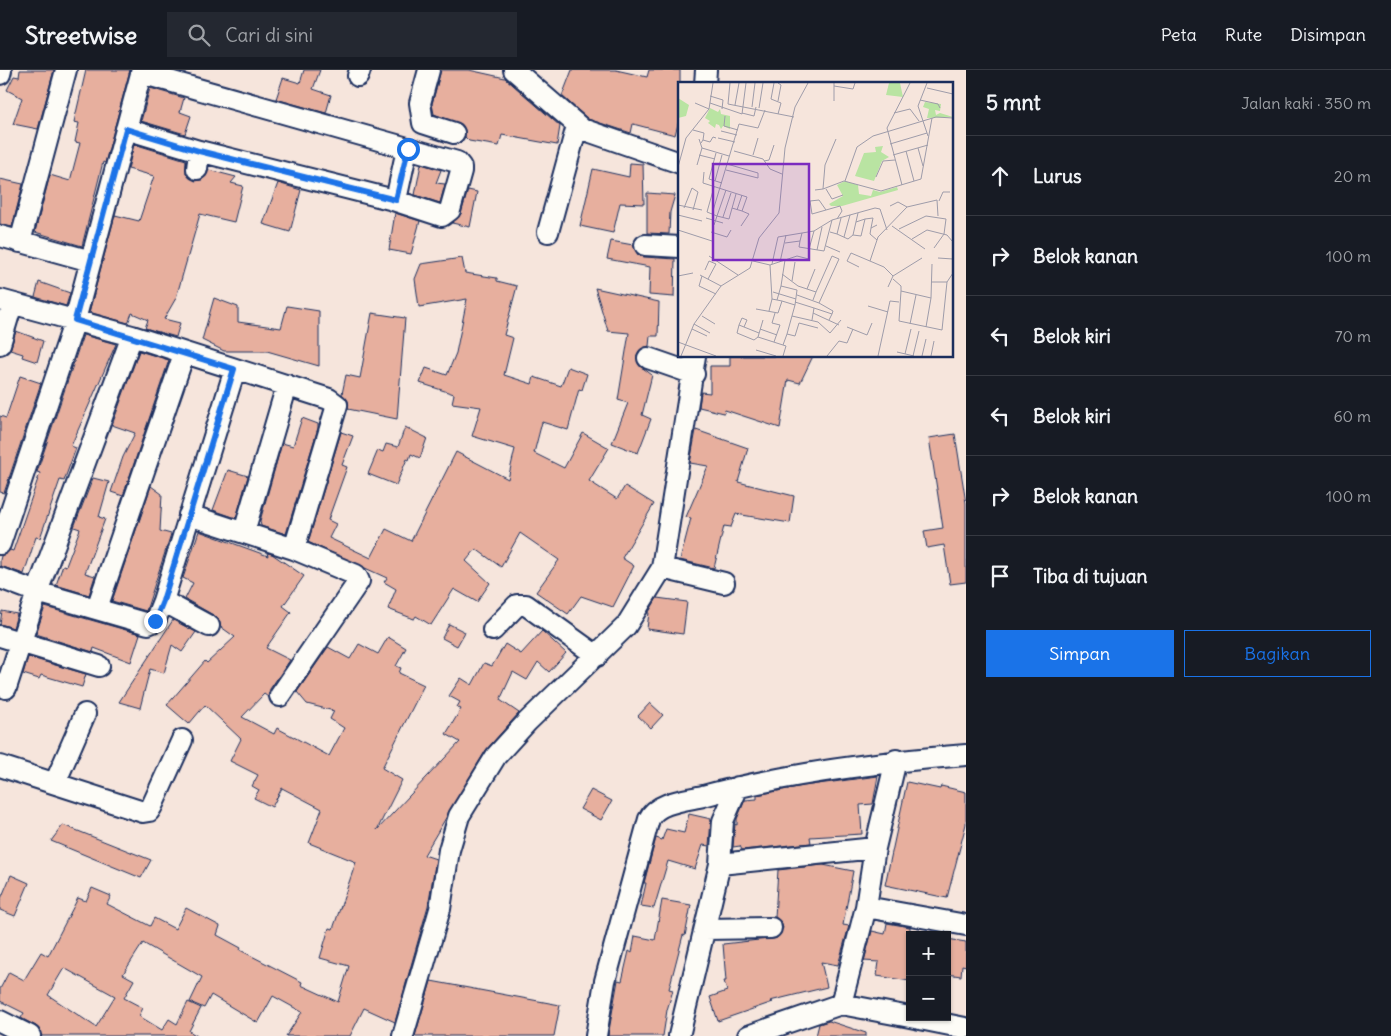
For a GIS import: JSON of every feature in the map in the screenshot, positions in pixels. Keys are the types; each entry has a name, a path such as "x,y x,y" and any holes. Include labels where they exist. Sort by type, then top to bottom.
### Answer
{"street":[{"path":"0,74 1,70"},
{"path":"20,242 66,70"},
{"path":"429,70 420,103 423,123 454,133"},
{"path":"514,70 577,126 678,162"},
{"path":"0,544 75,320 141,72 457,162 461,167 461,171 450,210 446,216 420,210 396,200 198,160 126,129"},
{"path":"548,232 577,126"},
{"path":"396,200 408,149"},
{"path":"0,236 91,261"},
{"path":"645,245 678,247"},
{"path":"0,344 6,302 132,336 329,399 337,406 294,549"},
{"path":"6,688 37,592 132,336"},
{"path":"97,608 184,354"},
{"path":"403,1036 440,909 453,832 459,816 496,756 527,722 626,626 662,568 695,365 648,358"},
{"path":"0,578 37,592 148,624 155,621 163,601 234,369"},
{"path":"244,532 287,386"},
{"path":"189,515 294,549 356,575 359,581 280,696"},
{"path":"662,568 724,583"},
{"path":"163,601 209,626"},
{"path":"493,630 517,605 526,605 597,656"},
{"path":"0,636 99,666"},
{"path":"55,784 85,714"},
{"path":"0,766 143,812 149,811 182,740"},
{"path":"596,1036 605,981 650,816 658,808 738,786 808,772 896,760 966,755"},
{"path":"841,1004 866,907 875,848 896,760"},
{"path":"679,1036 720,864 723,821 738,786"},
{"path":"720,864 875,848"},
{"path":"866,907 966,925"},
{"path":"705,929 771,928"},
{"path":"748,1036 841,1004 906,1016"},
{"path":"0,1020 30,1036"},
{"path":"930,1021 965,1028"}],"building":[{"path":"20,70 54,70 38,129 13,124 22,98 7,90 14,76 19,77"},
{"path":"86,70 130,70 105,163 103,162 82,246 35,232 50,175 70,181 80,143 75,142 79,123 74,122"},
{"path":"304,70 320,70 313,89 331,95 326,113 276,99 283,78 300,83"},
{"path":"441,70 469,70 505,78 560,126 557,145 502,135 499,146 469,141 465,137 465,130 462,125 434,114 432,104"},
{"path":"572,70 616,70 647,77 649,70 680,70 680,82 678,82 678,124 675,135 633,124 631,133 588,119 562,96"},
{"path":"150,88 184,98 180,112 191,116 185,134 141,121"},
{"path":"134,144 186,160 186,173 195,181 202,180 209,170 236,177 231,183 243,186 234,222 200,214 176,298 164,319 180,323 176,337 145,328 148,320 132,313 128,323 89,312 115,215 139,221 154,176 128,169"},
{"path":"630,163 643,164 644,204 620,203 613,233 580,226 593,169 629,177"},
{"path":"421,164 441,170 436,183 445,184 440,203 415,195"},
{"path":"0,179 23,184 12,227 0,224"},
{"path":"278,183 301,190 290,232 263,224"},
{"path":"468,190 477,192 470,227 452,223 461,214"},
{"path":"647,193 675,195 670,212 669,234 647,233"},
{"path":"395,213 420,221 411,254 389,250"},
{"path":"611,241 633,245 638,255 644,257 675,259 674,297 649,295 650,267 607,259"},
{"path":"462,258 465,273 497,278 497,281 517,286 504,335 513,338 504,375 532,384 534,377 561,386 568,367 587,374 582,390 579,389 568,430 542,422 534,453 564,468 583,433 609,448 589,481 617,499 625,486 654,504 622,558 634,566 613,607 581,596 568,614 536,592 559,560 520,533 501,567 476,549 466,561 490,583 477,602 454,589 431,625 416,616 414,619 388,609 396,589 384,582 387,578 308,542 341,432 353,436 342,465 347,467 328,520 336,524 329,538 371,558 386,529 411,541 456,452 508,479 515,449 472,436 481,407 452,403 454,394 420,383 426,368 447,375 456,353 467,299 419,307 415,279 421,264"},
{"path":"39,282 70,293 66,306 35,297"},
{"path":"595,288 659,302 658,336 650,336 649,346 641,349 637,355 639,365 652,375 642,415 651,419 638,453 612,443 628,403 618,400 629,333 608,331"},
{"path":"214,298 238,307 238,322 281,328 287,306 319,311 319,366 267,351 224,351 202,340"},
{"path":"372,313 405,318 397,419 348,409 348,401 342,394 346,375 360,378"},
{"path":"16,331 43,341 37,362 22,357 23,354 10,350"},
{"path":"83,335 116,344 71,446 76,448 64,481 60,480 40,538 36,537 24,574 0,566 0,560 1,556 10,550 13,551 40,473 37,472"},
{"path":"139,351 169,360 123,496 111,492 123,457 135,433 112,425"},
{"path":"730,358 812,358 800,383 788,380 780,428 725,410 724,413 699,407 701,392 710,393 710,366 730,366"},
{"path":"20,376 41,383 4,493 0,492 0,416 6,418"},
{"path":"302,418 318,424 318,428 286,534 261,526 260,521 282,443 293,446"},
{"path":"405,427 427,438 420,458 411,454 396,485 368,474 378,450 383,452 386,444 398,447"},
{"path":"696,430 748,448 738,482 794,496 790,523 736,514 731,527 724,526 714,568 680,560 691,518 686,517 708,466 690,463"},
{"path":"955,434 966,503 966,582 950,584 944,545 927,548 924,531 943,528 929,438"},
{"path":"228,470 248,476 236,518 213,510"},
{"path":"93,478 109,482 99,517 105,519 85,573 95,576 89,595 56,585 63,565 66,566 80,529 74,527"},
{"path":"151,486 162,494 160,531 171,534 146,611 112,601"},
{"path":"199,531 268,556 267,553 272,554 304,576 283,606 291,612 266,648 290,660 270,689 268,697 264,694 242,717 274,734 277,728 329,756 344,728 330,719 334,711 307,704 297,692 328,647 350,659 359,644 378,654 388,637 406,648 396,666 401,668 399,673 424,685 382,768 402,780 377,830 460,742 446,734 461,709 457,707 460,702 449,696 461,678 472,685 484,663 492,666 505,644 521,654 542,631 566,653 549,672 538,662 527,680 513,672 500,700 519,713 486,750 424,855 436,859 428,906 395,1022 364,1008 350,1036 286,1036 302,1012 273,996 258,1023 211,995 204,1008 190,1002 202,977 143,943 123,974 134,980 124,998 143,1008 139,1016 162,1030 169,1019 177,1024 188,1002 201,1008 189,1031 197,1036 42,1036 36,1026 21,1018 24,1013 0,1001 0,989 9,972 24,980 41,952 48,956 78,898 86,901 92,888 111,896 107,904 150,926 154,918 175,929 186,908 220,926 217,935 241,948 240,950 302,982 301,985 338,1002 349,966 320,958 329,928 333,929 356,862 309,843 322,809 282,788 272,807 254,798 259,790 252,786 258,775 230,761 241,739 205,705 189,724 167,705 205,661 207,663 235,637 221,627 219,620 215,616 185,599 193,583 183,578","holes":["64,968 115,996 96,1027 48,995"]},
{"path":"657,598 687,602 683,634 647,629 649,612"},
{"path":"45,607 140,634 131,662 94,648 93,652 36,634"},
{"path":"2,611 17,614 13,628 0,624"},
{"path":"173,620 196,632 182,652 172,645 164,673 150,669 140,708 119,702"},
{"path":"449,624 465,632 457,646 442,638"},
{"path":"28,657 86,674 82,687 41,675 39,679 23,674"},
{"path":"650,703 663,715 651,728 638,716"},
{"path":"878,776 873,804 860,805 862,834 810,837 811,843 742,850 740,846 733,847 735,824 737,825 737,819 745,800 757,799 757,795 803,786"},
{"path":"907,782 940,789 941,786 966,792 966,824 947,898 885,885"},
{"path":"591,790 612,801 601,820 580,809"},
{"path":"689,814 711,819 709,846 703,845 695,869 668,861 654,908 641,906 646,883 644,883 656,838 662,840 666,829 684,833"},
{"path":"63,825 151,860 141,878 51,841"},
{"path":"823,865 853,871 843,925 849,926 838,965 821,962 827,987 770,1001 773,1002 718,1021 710,997 727,991 724,981 726,981 723,944 777,938 783,928 781,922 775,917 778,870"},
{"path":"11,875 29,883 15,916 0,910 0,901"},
{"path":"662,900 691,905 685,936 683,935 669,989 673,990 667,1010 663,1036 608,1036 618,980 622,981 629,951 632,953 635,936 655,940"},
{"path":"887,923 910,927 910,931 906,931 906,980 877,976 879,962 864,961 872,931 885,934"},
{"path":"951,940 966,942 966,966 962,965 961,976 951,975"},
{"path":"431,981 560,1005 554,1036 415,1036"},
{"path":"829,1021 866,1033 866,1036 816,1036 819,1024"}],"route":[{"path":"155,621 163,601 234,369 75,320 126,129 199,151 396,200 408,149"}]}
